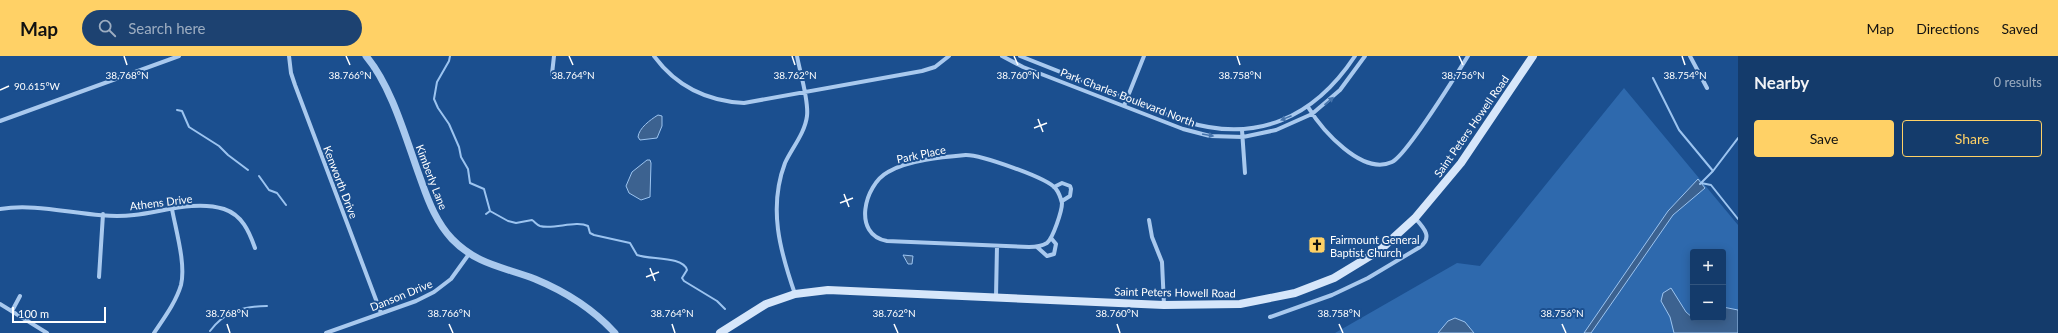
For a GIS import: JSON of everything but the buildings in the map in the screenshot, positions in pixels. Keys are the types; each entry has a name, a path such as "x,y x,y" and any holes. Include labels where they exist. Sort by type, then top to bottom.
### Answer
{"main road":[{"name":"Saint Peters Howell Road","path":"720,333 766,304 795,294 828,290 1164,305 1240,304 1295,293 1334,278 1374,254 1415,218 1461,163 1533,56"}],"street":[{"path":"0,121 179,56"},
{"name":"Kenworth Drive","path":"289,56 291,73 295,85 381,313"},
{"name":"Kimberly Lane","path":"366,56 384,83 438,221 452,239 469,254 491,265 535,279 562,292 589,310 616,333"},
{"path":"552,74 554,56"},
{"path":"654,56 674,78 693,91 727,102 744,103 804,94 922,71 935,67 949,56"},
{"path":"795,294 778,237 776,209 777,194 785,164 807,117 797,56"},
{"name":"Park Charles Boulevard North","path":"1002,56 1022,67 1198,133 1226,137 1243,137 1276,130 1312,114 1340,90 1365,56"},
{"name":"Park Charles Boulevard North","path":"1020,56 1196,125 1242,130 1272,124 1308,107 1335,84 1355,56"},
{"path":"1124,106 1144,56"},
{"path":"1308,107 1331,137 1363,160 1378,166 1391,163 1406,150 1468,56"},
{"path":"1690,56 1707,88"},
{"path":"1242,130 1245,173"},
{"name":"Park Place","path":"966,155 982,156 1048,182 1054,187 1062,183 1070,186 1071,189 1070,196 1062,202 1051,238 1056,244 1054,254 1047,256 1037,247 880,240 871,233 866,222 865,207 870,191 881,177 898,167 966,155"},
{"path":"1054,187 1062,202"},
{"name":"Athens Drive","path":"0,209 21,208 131,215 206,206 229,211 235,214 246,227 255,248"},
{"path":"154,333 175,300 181,284 182,268 172,209"},
{"path":"99,277 103,214"},
{"path":"1270,317 1332,295 1368,278 1426,243 1427,236 1425,228 1415,218"},
{"path":"1149,220 1152,237 1163,267 1164,305"},
{"path":"1037,247 1047,243 1051,238"},
{"path":"996,297 997,246"},
{"name":"Danson Drive","path":"326,333 434,292 451,279 469,254"},
{"path":"12,311 20,296"},
{"path":"0,304 46,333"}],"shaded area":[{"path":"1624,88 1738,225 1738,333 1335,333 1457,263 1480,266"},
{"path":"658,115 662,116 662,126 657,138 640,140 638,137 640,130"},
{"path":"647,160 650,160 651,163 650,197 641,200 629,193 626,186 632,172"},
{"path":"1698,179 1705,188 1673,215 1591,333 1584,333 1668,211"},
{"path":"903,255 913,256 912,264 908,264"},
{"path":"1671,288 1686,312 1690,315 1690,321 1726,321 1726,308 1738,310 1738,333 1674,333 1670,317 1661,301 1663,293"},
{"path":"1455,318 1465,322 1474,333 1438,333 1448,321"}],"waterway":[{"path":"450,56 449,61 437,82 434,99 438,108 449,124 459,147 461,157 468,169 470,183 484,189 490,211 508,221 516,223 532,220 539,226 545,227 583,224 588,226 590,233 594,235 630,243 637,255 679,262 687,270 682,278 684,281 717,301 725,309"},
{"path":"1653,78 1679,130 1713,171"},
{"path":"177,110 182,111 189,127 219,146 248,170"},
{"path":"1700,184 1713,171 1738,138"},
{"path":"259,176 269,190 277,193 286,205"},
{"path":"1701,183 1711,185 1738,219"},
{"path":"486,214 490,211"},
{"path":"210,331 221,319 235,311 250,307 267,306"}],"place":[{"name":"Fairmount General Baptist Church","path":"1317,245"}]}
